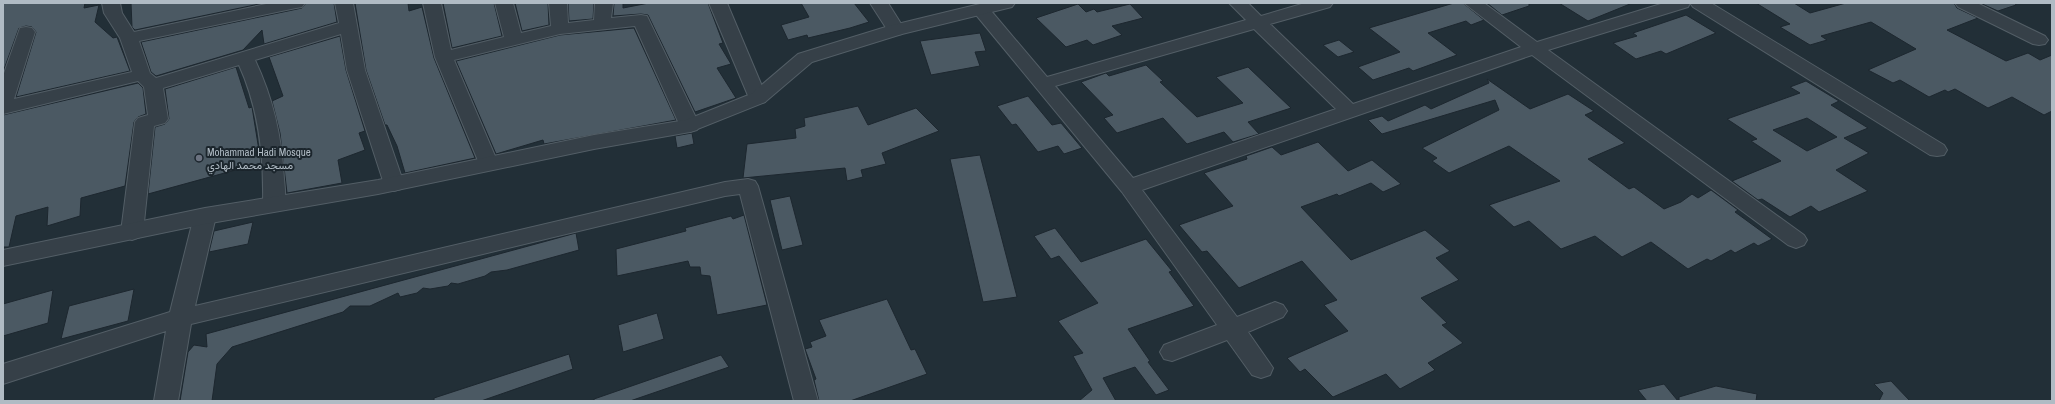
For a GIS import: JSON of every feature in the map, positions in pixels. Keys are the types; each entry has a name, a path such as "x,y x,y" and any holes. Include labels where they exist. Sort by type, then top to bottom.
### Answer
{"street":[{"path":"111,3 113,13 128,38 148,80 158,119 145,122 132,232"},
{"path":"128,38 296,3"},
{"path":"344,3 356,70 394,184"},
{"path":"432,3 444,57 488,163"},
{"path":"504,3 514,40"},
{"path":"558,3 560,29"},
{"path":"602,23 604,3"},
{"path":"718,3 758,98"},
{"path":"879,3 896,30"},
{"path":"3,258 205,216 394,184 488,163 594,142 690,126 758,98 805,58 896,30 1006,3"},
{"path":"1238,3 1350,112"},
{"path":"1043,84 1324,3"},
{"path":"1472,3 1796,240"},
{"path":"1129,187 1535,48 1682,3"},
{"path":"1699,3 1937,150"},
{"path":"1964,3 2039,40"},
{"path":"981,10 1129,187 1261,368"},
{"path":"444,57 560,29 602,23 641,20 690,126"},
{"path":"26,32 3,107 148,80 244,58 348,26"},
{"path":"244,58 262,99 268,122 274,175 274,204"},
{"path":"3,374 180,318 725,189 748,186 806,401"},
{"path":"166,401 180,318 205,216"},
{"path":"1172,352 1275,311"}],"building":[{"path":"3,3 85,3 84,8 99,5 95,22 113,38 117,37 130,71 16,97 36,32 32,27 26,26 19,28 3,72"},
{"path":"131,3 264,3 135,30 132,27"},
{"path":"306,3 334,3 337,22 264,44 262,30 243,50 156,76 151,72 141,42 302,8"},
{"path":"355,3 408,3 409,11 422,7 434,58 475,158 405,173 397,146 387,125 385,125 366,70"},
{"path":"443,3 494,3 502,36 452,48"},
{"path":"515,3 548,3 549,25 522,31"},
{"path":"568,3 594,3 593,19 569,21"},
{"path":"614,3 623,3 623,8 649,3 708,3 723,43 719,44 731,64 717,68 736,98 695,112 648,15 613,16"},
{"path":"801,3 854,3 869,22 808,38 807,35 788,40 781,25 809,17"},
{"path":"1454,3 1463,3 1484,20 1471,25 1466,21 1428,33 1457,55 1413,71 1409,68 1373,80 1358,67 1400,52 1369,28"},
{"path":"1487,3 1529,3 1529,6 1502,15"},
{"path":"1559,3 1630,3 1630,4 1588,21"},
{"path":"1756,3 1794,3 1810,13 1846,3 1954,3 1957,8 1978,18 1947,30 2006,61 2028,53 2040,60 2052,55 2052,111 2044,115 2012,97 1988,108 1955,89 1948,92 1945,90 1929,97 1900,80 1893,83 1868,70 1916,49 1871,22 1821,36 1827,40 1810,45 1780,27 1790,24"},
{"path":"1980,3 2015,3 2016,5 1998,11"},
{"path":"1078,4 1086,12 1094,9 1097,12 1130,4 1143,18 1112,26 1122,35 1093,45 1087,40 1066,47 1036,18"},
{"path":"1686,15 1716,33 1666,54 1661,51 1636,59 1613,43 1637,36 1633,33"},
{"path":"634,28 676,120 544,144 543,140 496,154 456,61 560,35"},
{"path":"980,33 986,51 975,52 980,66 931,75 920,41"},
{"path":"340,36 346,70 365,131 359,133 365,150 338,160 342,183 287,193 280,133 272,101 283,96 269,57"},
{"path":"1339,40 1354,52 1338,57 1323,45"},
{"path":"1146,65 1163,81 1160,82 1197,117 1243,103 1216,77 1248,67 1291,108 1248,122 1259,134 1233,142 1224,132 1187,144 1163,118 1117,133 1104,118 1113,115 1081,82 1106,73 1109,76"},
{"path":"236,67 249,108 252,107 261,163 148,194 155,127 165,124 169,119 165,89"},
{"path":"1487,79 1530,109 1568,94 1594,111 1585,115 1625,143 1588,159 1629,189 1634,187 1664,209 1681,202 1692,194 1698,198 1711,190 1738,210 1735,212 1772,239 1758,246 1754,243 1735,253 1731,250 1711,261 1707,259 1688,269 1651,242 1622,257 1595,236 1561,249 1529,221 1514,227 1489,205 1560,181 1509,146 1449,173 1432,161 1437,158 1422,148 1499,110 1495,100 1382,134 1368,120 1382,116 1388,121 1425,105 1431,109 1489,83"},
{"path":"1806,81 1839,101 1831,105 1868,128 1844,138 1869,153 1836,170 1868,191 1819,212 1811,206 1790,217 1762,199 1758,200 1732,181 1781,161 1751,141 1757,139 1727,119 1800,93 1790,87","holes":["1807,118 1837,137 1807,151 1773,130"]},
{"path":"138,83 143,88 146,114 138,117 134,122 125,186 81,198 80,216 47,226 48,207 16,216 9,247 3,247 3,115"},
{"path":"1028,96 1052,125 1061,123 1082,148 1064,154 1058,146 1038,152 1016,124 1012,125 997,106"},
{"path":"858,106 868,125 916,108 939,131 882,153 886,164 861,170 863,177 847,181 845,168 743,178 747,144 796,138 795,129 805,126 804,118"},
{"path":"692,133 694,144 677,148 675,136"},
{"path":"1318,142 1348,171 1372,160 1401,184 1383,192 1371,183 1339,196 1337,194 1301,207 1351,260 1425,230 1450,251 1436,258 1459,280 1421,298 1447,323 1442,325 1463,343 1428,363 1435,370 1400,389 1386,374 1333,397 1305,369 1300,372 1287,358 1348,331 1324,305 1337,300 1302,261 1239,288 1207,251 1202,252 1179,225 1233,206 1204,173 1247,159 1246,156 1272,147 1281,155"},
{"path":"980,155 1017,297 983,302 950,159"},
{"path":"790,196 803,245 782,250 770,200"},
{"path":"744,215 767,305 717,315 710,276 701,275 700,267 690,267 688,261 617,276 616,249 686,231 685,228 731,216 733,219"},
{"path":"253,222 248,244 209,252 214,231"},
{"path":"1055,228 1081,262 1146,239 1172,271 1169,272 1194,306 1128,329 1150,361 1148,362 1169,390 1156,395 1135,367 1103,378 1116,401 1079,401 1092,390 1073,356 1083,353 1058,321 1098,303 1059,256 1051,259 1034,236"},
{"path":"576,233 579,250 507,270 491,272 485,276 458,284 451,283 448,286 430,289 423,288 417,293 400,297 398,293 370,306 350,306 343,312 232,347 217,364 212,401 180,401 188,352 194,345 207,347 206,334"},
{"path":"134,289 128,321 61,339 69,306"},
{"path":"53,290 48,323 3,336 3,304"},
{"path":"887,299 911,350 915,349 927,374 850,401 819,401 814,380 816,379 805,349 812,347 810,342 826,336 819,320"},
{"path":"657,313 664,339 623,352 618,325"},
{"path":"569,354 573,369 481,401 434,401 434,398"},
{"path":"721,355 729,367 630,401 594,401 594,399"},
{"path":"1891,381 1910,401 1879,401 1883,393 1874,384"},
{"path":"1664,384 1678,401 1647,401 1638,390"},
{"path":"1716,386 1757,394 1756,401 1679,401 1679,397"}],"place":[{"name":"Mohammad Hadi Mosque مسجد محمد الهادي","path":"199,158"}]}
